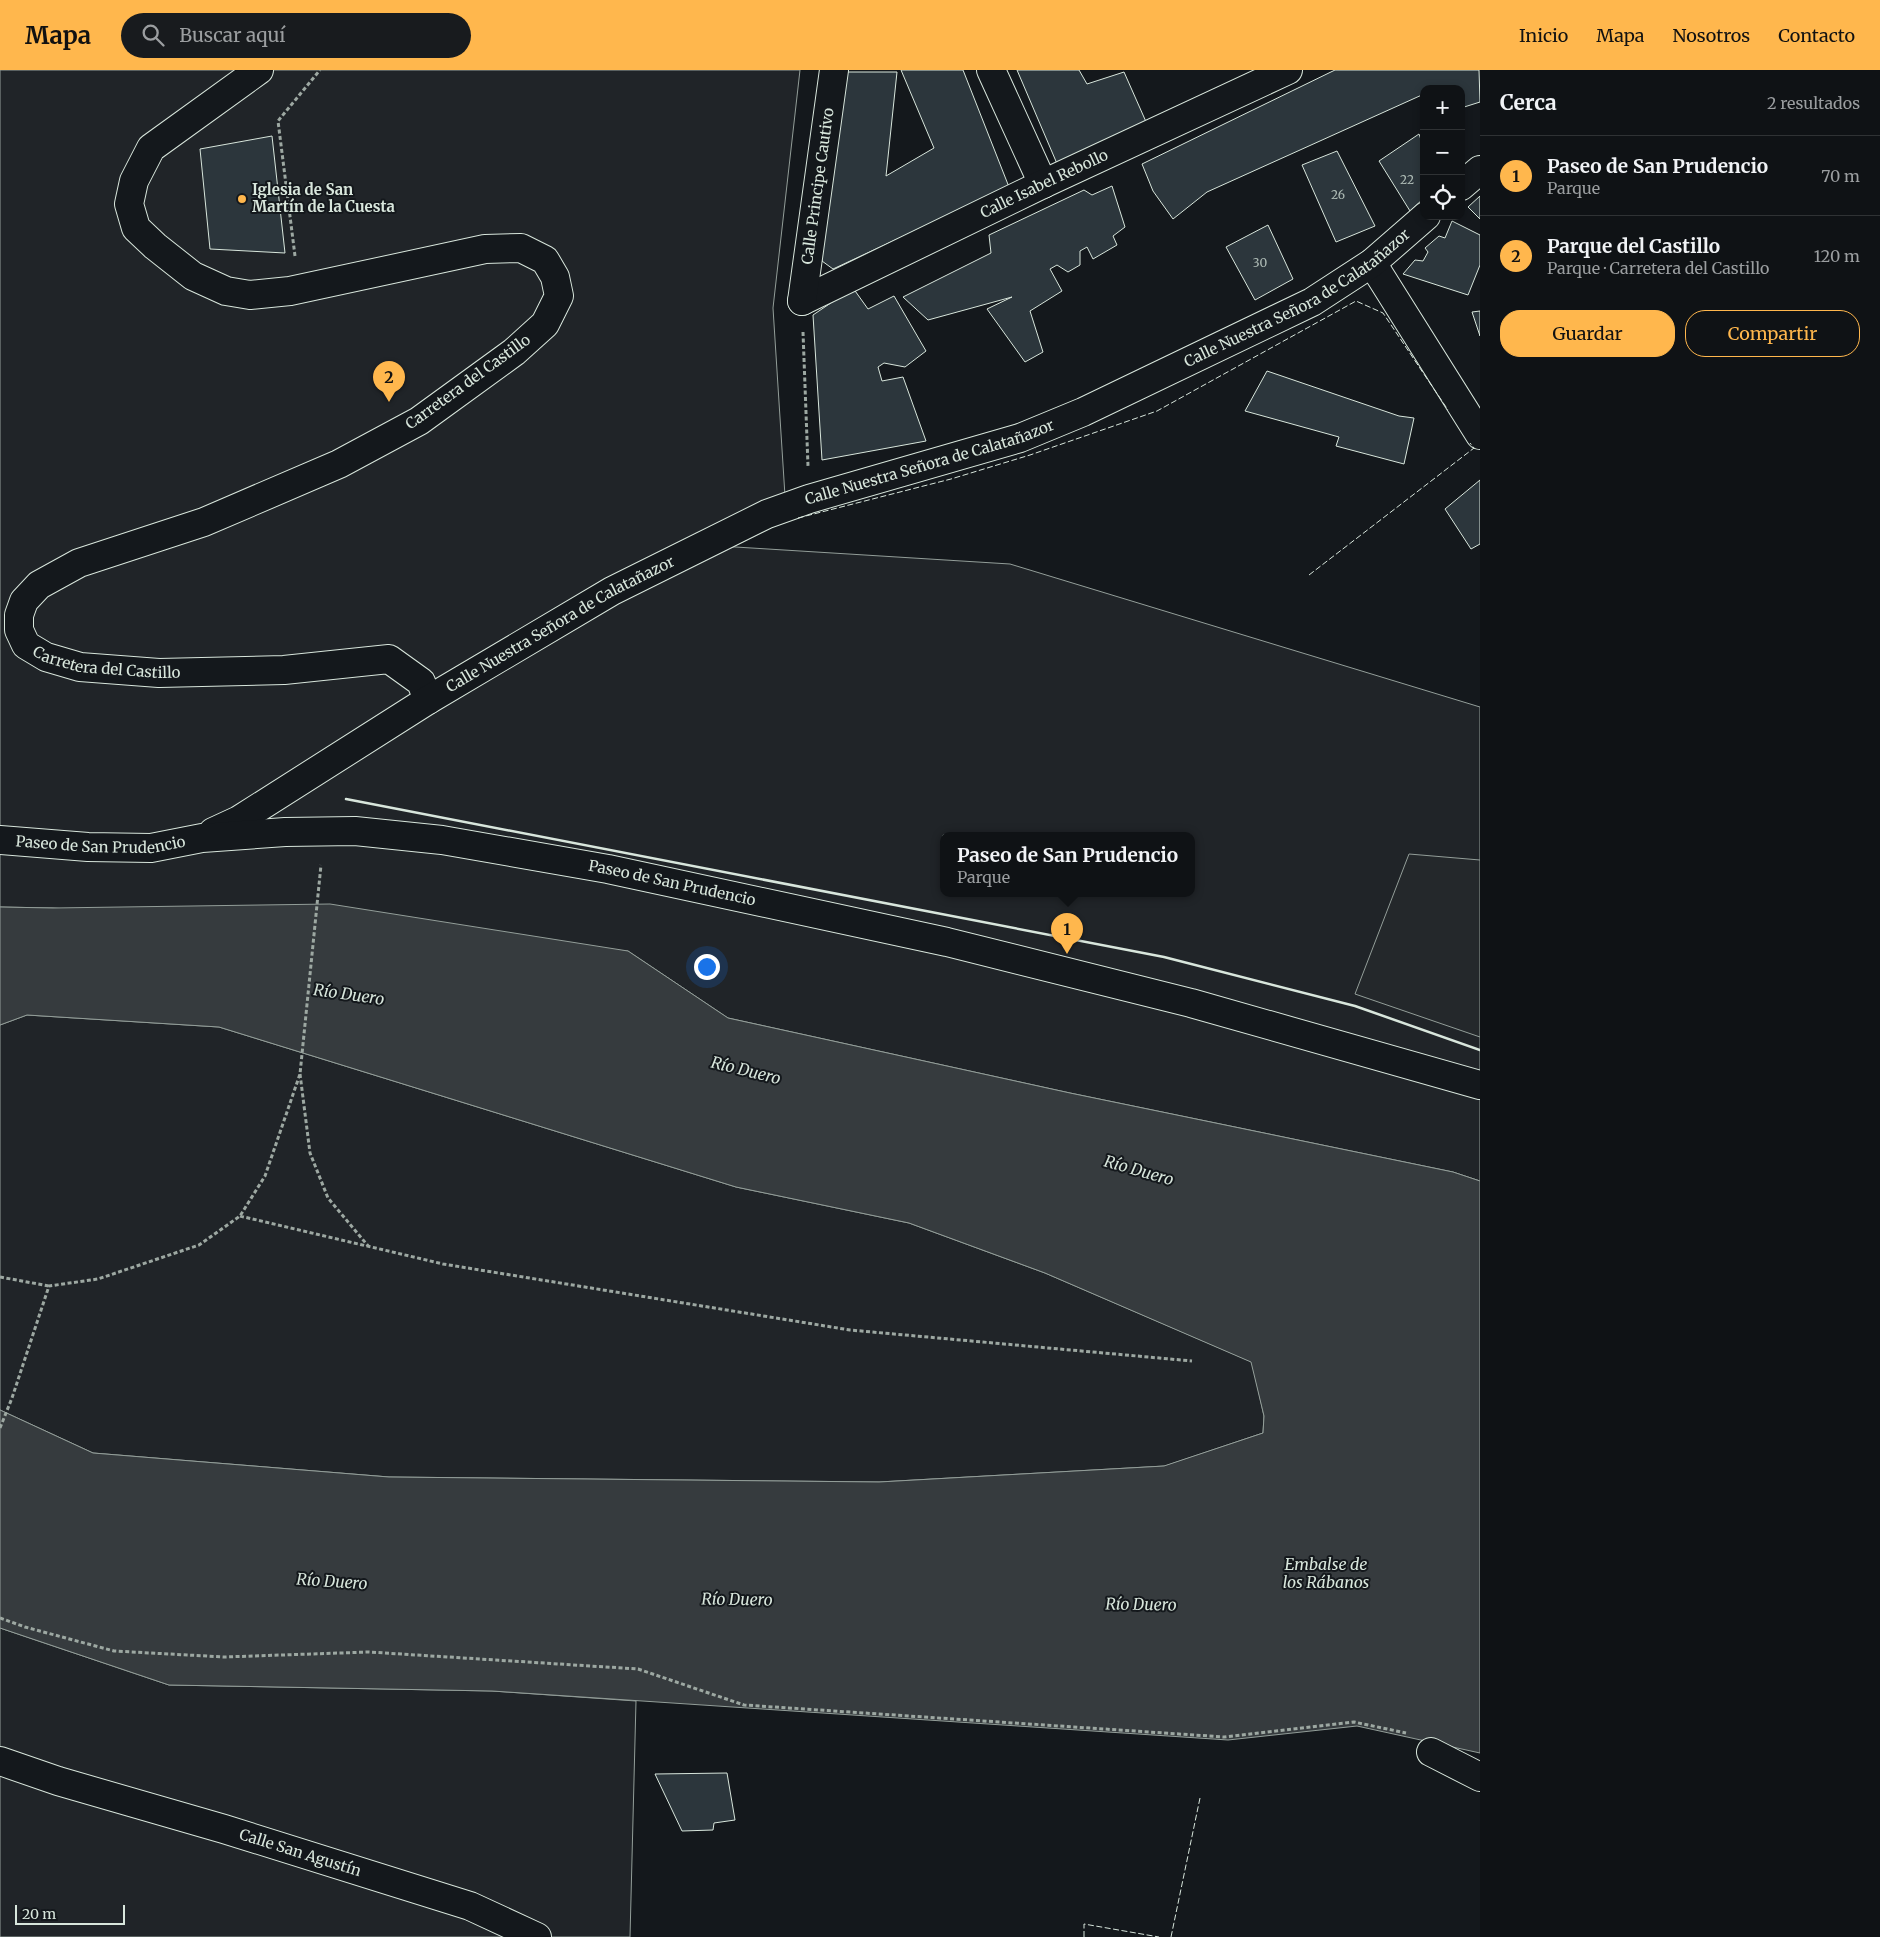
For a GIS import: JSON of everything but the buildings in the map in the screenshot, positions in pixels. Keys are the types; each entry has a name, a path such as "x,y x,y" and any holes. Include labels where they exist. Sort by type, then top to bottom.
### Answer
{"street":[{"name":"Carretera del Castillo","path":"259,70 151,148 134,180 129,204 136,228 155,246 193,276 226,291 250,295 290,291 485,249 521,248 545,260 555,277 559,296 545,324 514,352 419,421 339,464 204,522 79,563 39,585 24,601 19,615 18,630 26,645 46,657 80,667 139,672 284,670 389,658 421,682 428,700"},
{"name":"Calle Principe Cautivo","path":"802,301 834,70"},
{"path":"991,70 1043,184"},
{"name":"Calle Isabel Rebollo","path":"802,301 1043,184 1288,70"},
{"path":"1465,183 1480,170"},
{"name":"Calle Nuestra Señora de Calatañazor","path":"428,700 612,591 767,514 809,499 1020,438 1083,412 1312,302 1372,263 1421,220"},
{"path":"1372,263 1480,435"},
{"name":"Paseo de San Prudencio","path":"202,838 239,820 428,700"},
{"name":"Paseo de San Prudencio","path":"0,840 79,847 151,848 202,838 285,832 355,831 442,840 608,870 937,940 1106,980 1480,1085"},
{"path":"1431,1752 1480,1777"},
{"path":"0,1761 58,1781"},
{"path":"0,1775 58,1781"},
{"name":"Calle San Agustín","path":"58,1781 224,1829 470,1906 537,1937"}],"path":[{"path":"296,265 278,122 320,70"},
{"path":"802,301 809,499"},
{"path":"0,1277 49,1286 98,1279 199,1245 240,1216 265,1176 300,1074 321,871"},
{"path":"300,1074 310,1153 328,1198 369,1247"},
{"path":"240,1216 443,1264 850,1330 1192,1361"},
{"path":"0,1428 12,1398 49,1286"},
{"path":"0,1618 25,1627 114,1651 224,1657 369,1652 638,1669 744,1705 1224,1737 1354,1722 1414,1734 1431,1752"}],"shaded area":[{"path":"0,70 800,70 773,308 785,496 687,544 1010,564 1480,707 1480,1181 1453,1172 1070,1093 728,1018 628,951 53,908 0,907"},
{"path":"1409,854 1480,860 1480,1037 1355,994"},
{"path":"27,1015 219,1027 736,1187 909,1223 1045,1273 1252,1362 1264,1416 1263,1433 1165,1466 879,1482 389,1477 93,1453 0,1410 0,1025"},
{"path":"0,1628 169,1685 492,1691 636,1701 630,1937 0,1937"}],"water":[{"name":"Embalse de los Rábanos","path":"330,904 628,951 728,1018 1070,1093 1453,1172 1480,1181 1480,1753 1357,1726 1228,1740 492,1691 169,1685 0,1628 0,1410 93,1453 389,1477 879,1482 1164,1466 1263,1433 1264,1416 1251,1362 1045,1273 909,1223 736,1187 219,1027 27,1015 0,1025 0,907"}],"fence":[{"path":"798,518 951,479 1030,455 1157,411 1356,301 1383,313 1448,410"},
{"path":"1309,575 1474,448 1470,443"},
{"path":"1171,1937 1200,1798"},
{"path":"1084,1937 1084,1924 1159,1937"}],"wall":[{"path":"346,799 1164,957 1355,1006 1480,1050"}],"place":[{"name":"Iglesia de San Martín de la Cuesta","path":"242,199"},
{"name":"Parque del Castillo","path":"389,402"},
{"name":"Paseo de San Prudencio","path":"1067,954"}],"water label":[{"name":"Río Duero","path":"349,994"},
{"name":"Río Duero","path":"746,1070"},
{"name":"Río Duero","path":"1139,1170"},
{"name":"Río Duero","path":"332,1581"},
{"name":"Río Duero","path":"737,1599"},
{"name":"Río Duero","path":"1141,1604"}]}
